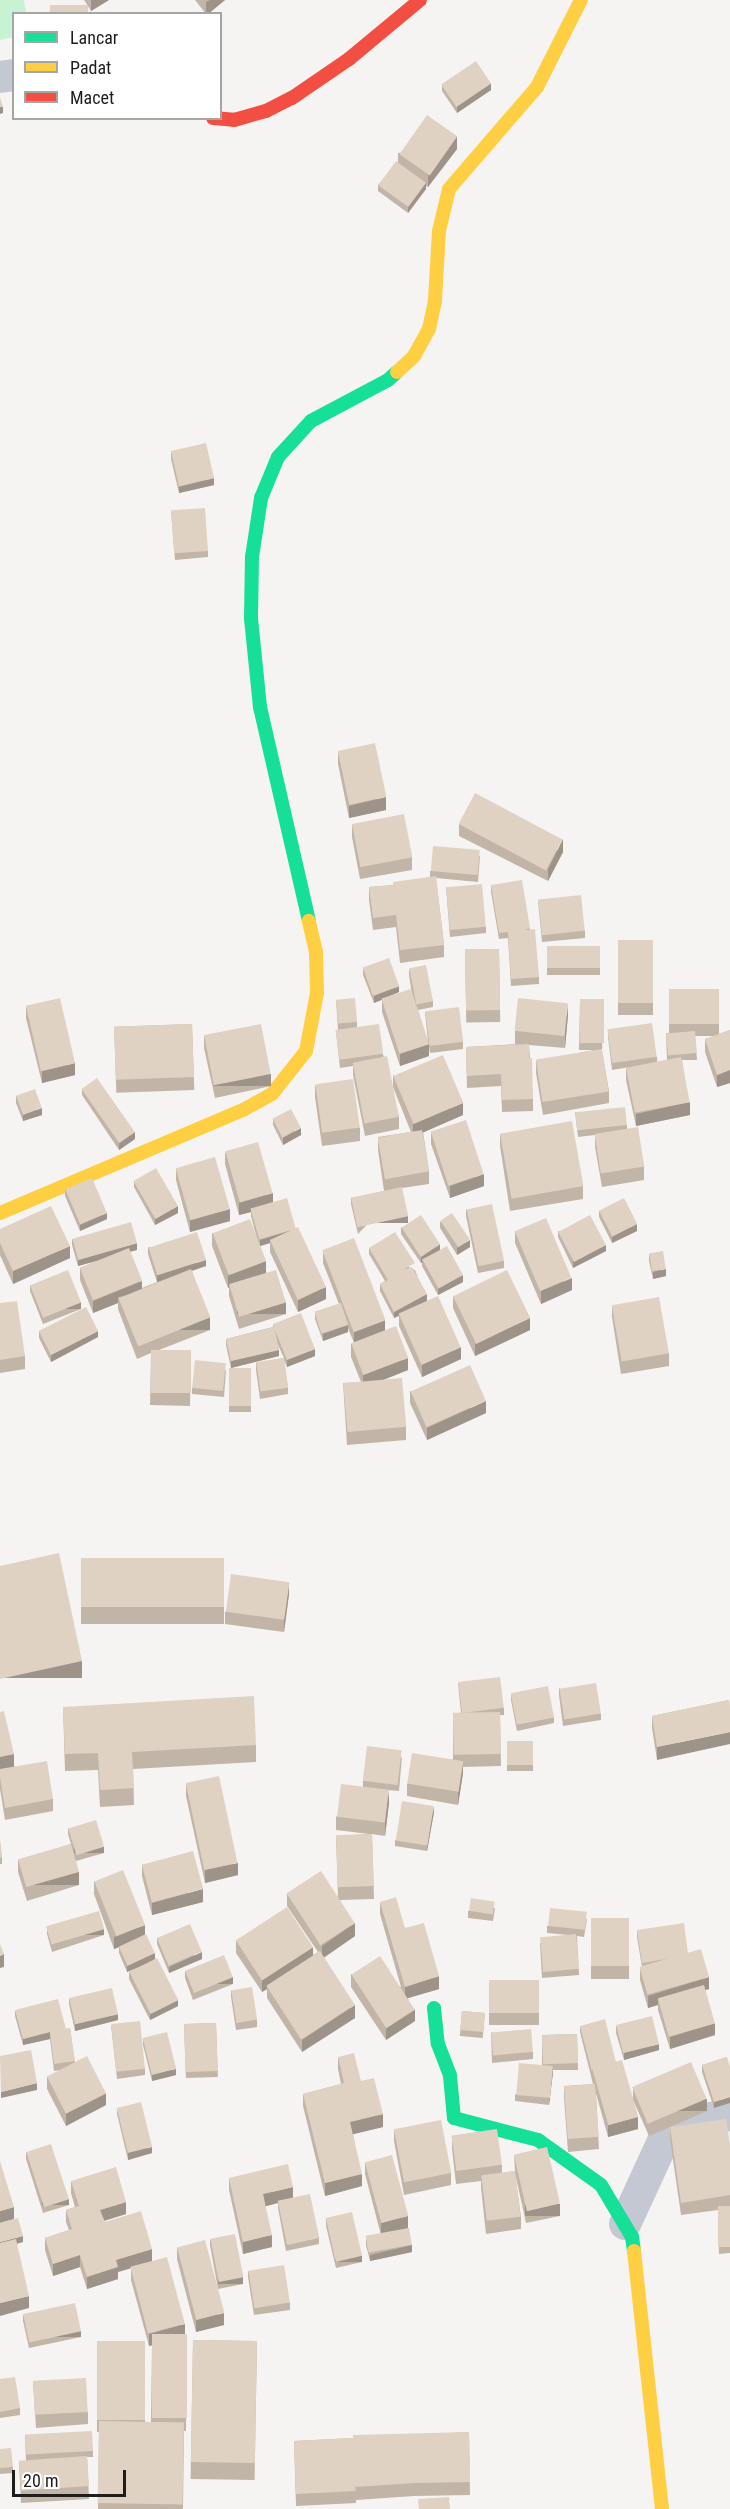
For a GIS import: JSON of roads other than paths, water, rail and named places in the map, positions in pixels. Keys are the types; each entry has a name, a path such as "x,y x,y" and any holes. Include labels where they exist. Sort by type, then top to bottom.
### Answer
{"street":[{"path":"222,119 234,120 266,111 292,98 349,59 420,0"},
{"path":"0,1213 243,1110 272,1094 306,1051 317,993 316,952 260,707 250,619 252,557 261,498 278,457 311,421 388,380 414,356 429,329 435,300 439,231 449,189 537,87 578,11 581,0"},
{"path":"434,2008 438,2044 450,2076 454,2118 538,2140 601,2185 632,2237 662,2509"},
{"path":"624,2224 665,2137 695,2120 730,2115"}]}
